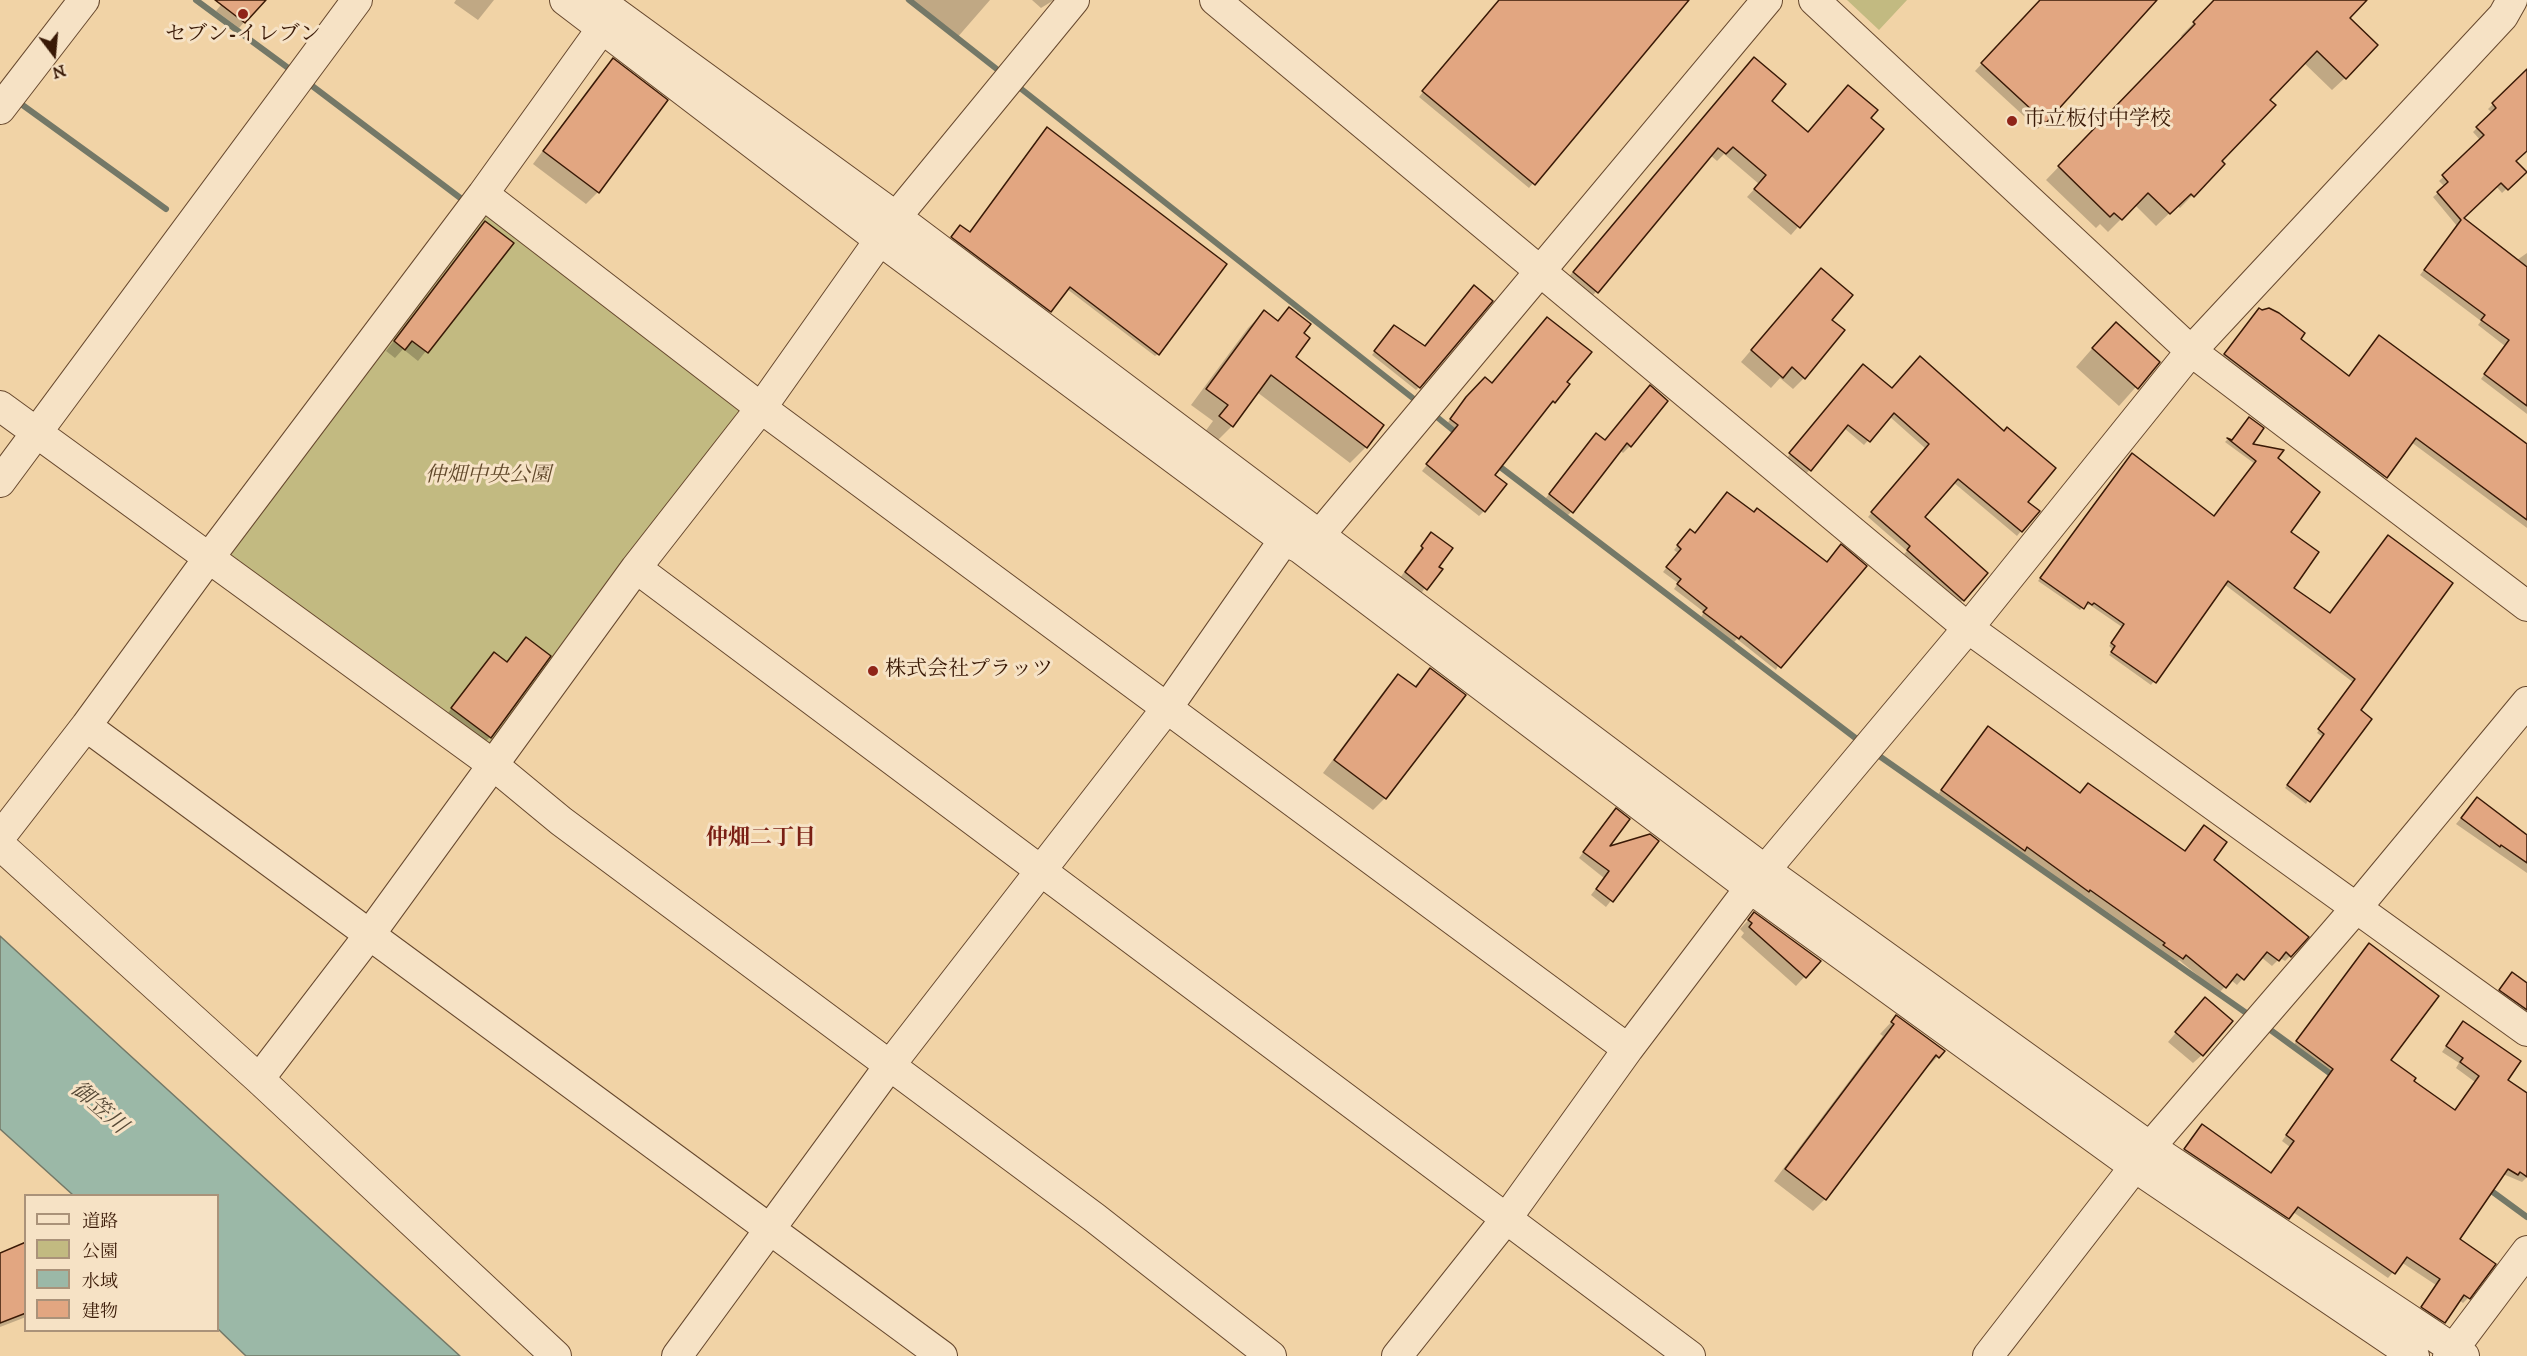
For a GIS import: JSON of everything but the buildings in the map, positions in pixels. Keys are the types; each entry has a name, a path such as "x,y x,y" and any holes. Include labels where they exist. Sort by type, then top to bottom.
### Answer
{"street":[{"path":"6,90 84,0"},
{"path":"0,482 357,0"},
{"path":"565,0 604,13 1300,541 1757,879 2142,1157 2374,1346 2414,1356"},
{"path":"259,1079 370,934 636,568 761,408 888,229 1074,0"},
{"path":"1215,0 1968,628 2527,1031"},
{"path":"677,1356 890,1065 1167,708 1300,541 1327,526 1542,272 1767,0"},
{"path":"1815,0 2191,351 2527,606"},
{"path":"1397,1356 1506,1219 1628,1049 1757,879 1968,628 2191,351 2503,16 2512,0"},
{"path":"0,837 86,726 208,559 483,194 604,13"},
{"path":"483,194 761,408 1628,1049"},
{"path":"0,406 492,764 561,821 1095,1218 1271,1356"},
{"path":"636,568 1039,872 1690,1356"},
{"path":"1988,1356 2142,1157 2357,907 2527,702"},
{"path":"86,726 942,1356"},
{"path":"0,845 259,1079 556,1356"},
{"path":"2142,1157 2455,1354 2527,1251"}],"green space":[{"path":"1847,0 1907,0 1879,30"},
{"name":"仲畑中央公園","path":"485,209 743,405 487,752 227,558"}],"water":[{"name":"御笠川","path":"0,936 460,1356 246,1356 219,1330 219,1194 72,1194 0,1129"}],"waterway":[{"path":"196,0 295,73"},
{"path":"909,0 1003,74"},
{"path":"307,82 463,200"},
{"path":"1015,84 1419,403"},
{"path":"17,101 166,209"},
{"path":"1432,413 1459,435"},
{"path":"1495,463 1862,743"},
{"path":"1875,753 2252,1017"},
{"path":"2265,1026 2335,1077"},
{"path":"2486,1187 2527,1217"}],"place":[{"name":"セブン-イレブン","path":"243,14"},
{"name":"市立板付中学校","path":"2012,121"},
{"name":"株式会社プラッツ","path":"873,671"}],"district":[{"name":"仲畑二丁目","path":"761,839"}]}
